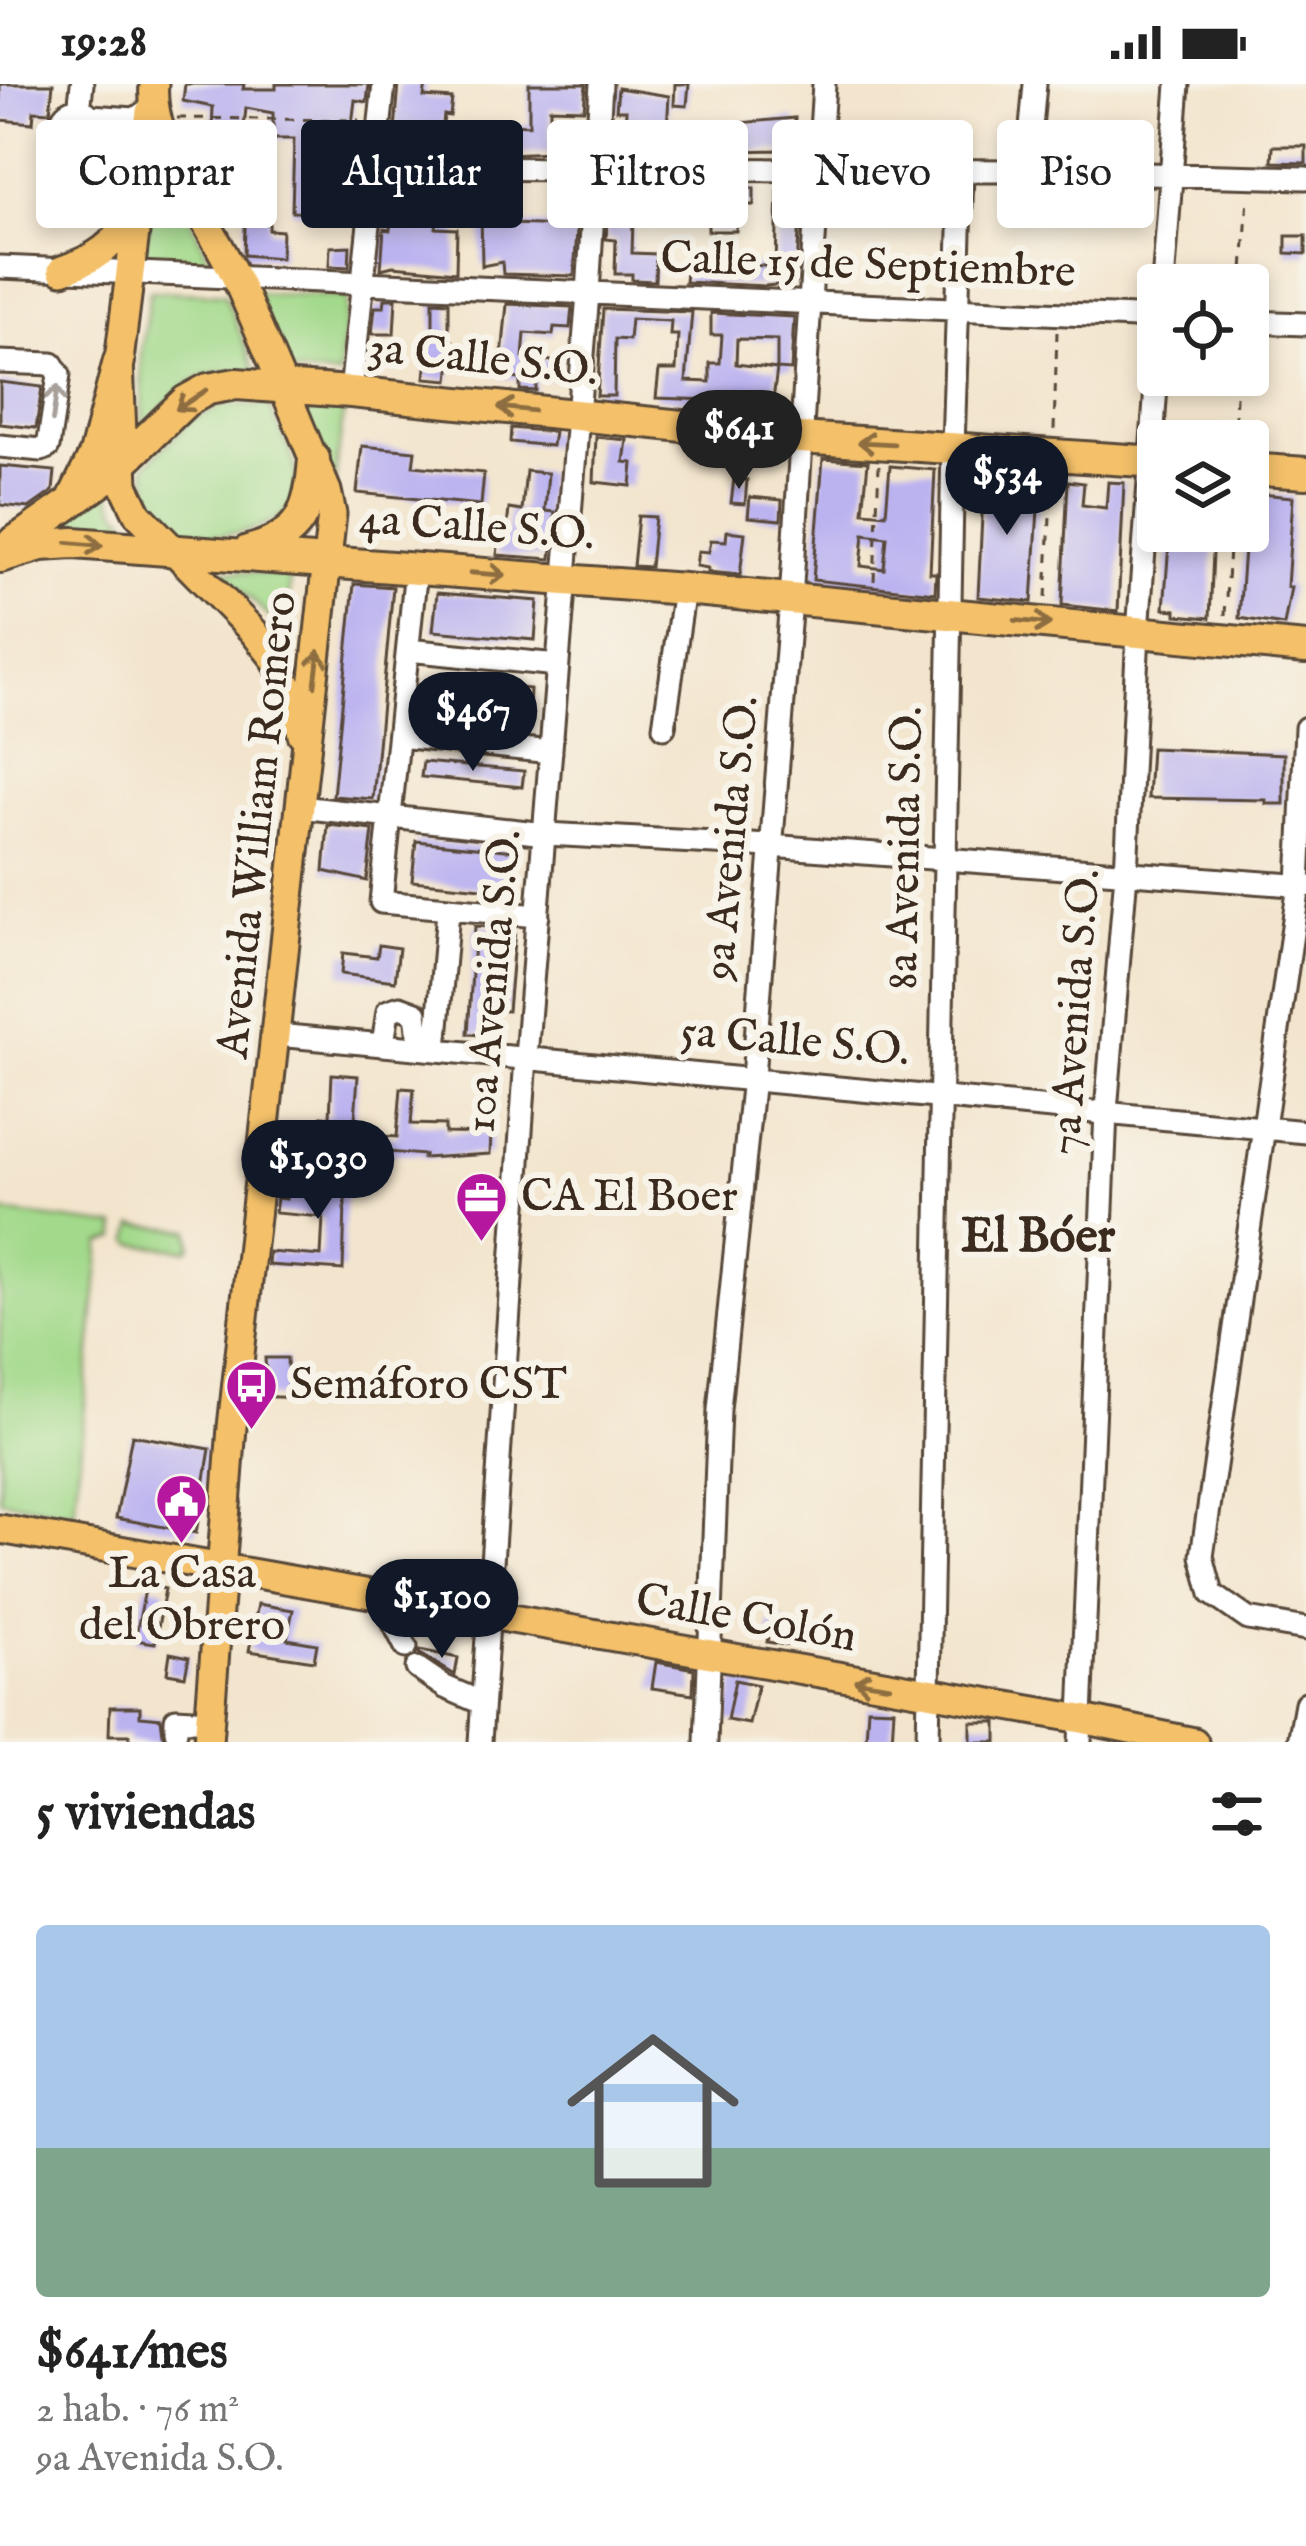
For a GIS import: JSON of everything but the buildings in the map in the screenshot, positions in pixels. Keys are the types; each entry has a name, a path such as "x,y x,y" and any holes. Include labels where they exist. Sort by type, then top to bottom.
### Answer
{"highway":[{"path":"68,507 94,454 119,361"},
{"name":"3a Calle S.O.","path":"0,554 122,464 179,406 199,393 227,385 351,392 800,438 1137,460"},
{"path":"230,555 274,542 297,525 311,495 314,459"},
{"path":"1269,470 1306,473"},
{"name":"4a Calle S.O.","path":"0,554 63,543 329,562 684,589 1306,648"}],"main road":[{"path":"154,101 171,155 236,278 314,459"},
{"path":"62,270 110,247 125,228"},
{"path":"136,228 119,361 122,464 133,508 276,660 294,699 303,737 304,774"},
{"name":"Avenida William Romero","path":"209,1731 219,1570 329,562 332,514 314,459"},
{"name":"Calle Colón","path":"0,1529 929,1693 1081,1731 1194,1742"}],"street":[{"path":"82,84 85,120"},
{"path":"380,120 384,84"},
{"name":"10a Avenida S.O.","path":"599,120 601,84"},
{"name":"9a Avenida S.O.","path":"821,120 824,84"},
{"path":"1032,120 1035,84"},
{"path":"1165,264 1178,84"},
{"path":"110,120 135,119 154,101"},
{"path":"1154,175 1306,178"},
{"path":"351,392 368,228"},
{"name":"10a Avenida S.O.","path":"480,1742 526,1057 592,228"},
{"name":"9a Avenida S.O.","path":"706,1742 718,1410 753,1077 791,599 812,228"},
{"name":"8a Avenida S.O.","path":"928,1742 960,228"},
{"name":"Calle 15 de Septiembre","path":"0,267 1137,317"},
{"path":"1269,323 1306,324"},
{"path":"0,362 52,364 59,375 48,447 0,446"},
{"name":"7a Avenida S.O.","path":"1081,1731 1106,1112 1145,552"},
{"path":"416,569 381,902 538,916"},
{"path":"664,728 684,589"},
{"path":"408,650 556,665"},
{"path":"1306,728 1302,886 1262,1127 1202,1556 1212,1594 1248,1619 1306,1629"},
{"path":"399,736 551,752"},
{"path":"300,807 546,834 1302,886"},
{"path":"428,1048 448,911"},
{"path":"383,1045 388,1011 400,1007 416,1013 428,1048"},
{"name":"5a Calle S.O.","path":"277,1035 1306,1132"},
{"path":"381,1598 406,1647"},
{"path":"417,1669 445,1688 482,1703"},
{"path":"1299,1742 1306,1703"},
{"path":"176,1731 176,1719 209,1731"}],"path":[{"path":"154,101 380,120"},
{"path":"1243,264 1249,177"},
{"path":"1045,624 1057,314"},
{"path":"873,607 880,443"},
{"path":"1224,640 1229,552"}],"green space":[{"path":"146,228 195,228 211,264 142,261"},
{"path":"150,291 224,294 256,372 217,373 191,382 143,427 141,354"},
{"path":"255,293 347,297 339,376 288,372"},
{"path":"298,396 345,400 334,488"},
{"path":"224,405 269,405 293,459 296,489 289,506 260,527 221,535 184,535 150,494 145,466 191,420"},
{"path":"107,485 116,508 145,538 62,525"},
{"path":"221,570 290,576 286,633"},
{"path":"0,1212 117,1226 117,1238 101,1243 74,1513 0,1500"},
{"path":"134,1225 190,1230 191,1246 187,1250 134,1244 130,1240"}],"place":[{"name":"CA El Boer","path":"482,1243"},
{"name":"Semáforo CST","path":"251,1431"},
{"name":"La Casa del Obrero","path":"182,1546"}],"district":[{"name":"El Bóer","path":"1038,1238"}]}
